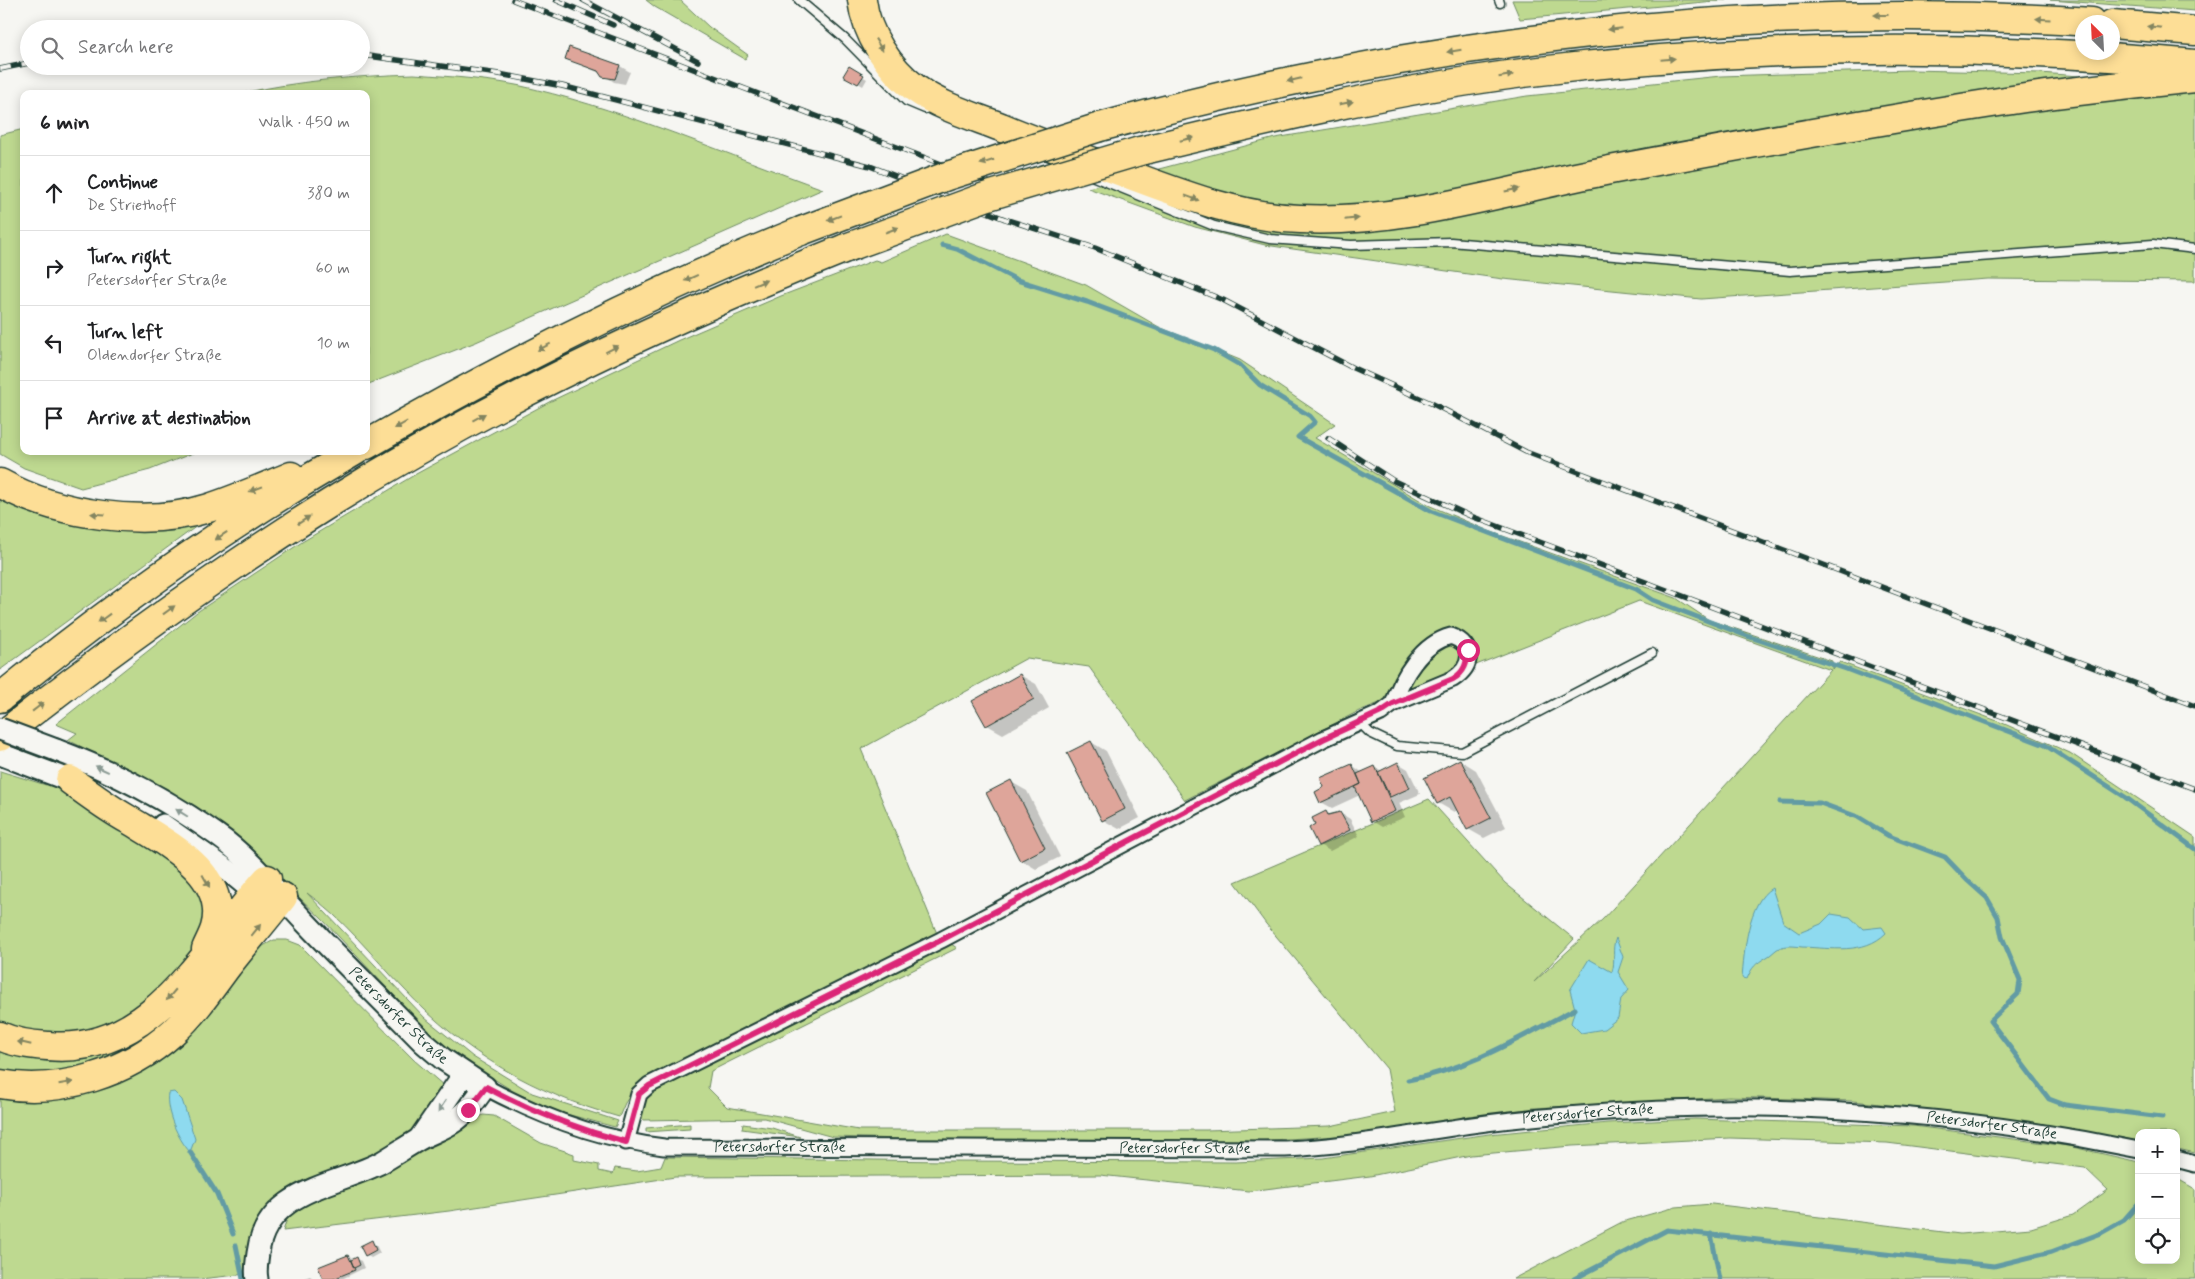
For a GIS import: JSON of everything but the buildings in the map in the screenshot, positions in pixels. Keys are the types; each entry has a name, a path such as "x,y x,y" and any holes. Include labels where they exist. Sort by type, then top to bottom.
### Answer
{"highway":[{"path":"862,0 872,35 891,65 916,89 951,107 1019,135 1200,201 1249,212 1297,219 1344,220 1401,213 1608,170 1860,125 2027,98 2195,78"},
{"path":"370,442 453,394 567,336 735,258 800,231 947,176 1100,127 1312,76 1437,53 1573,34 1716,21 1877,15 1960,16 2075,21"},
{"path":"2120,25 2195,31"},
{"path":"0,737 72,680 182,600 331,502 521,394 621,344 706,306 846,248 985,197 1140,150 1330,106 1425,88 1522,74 1714,54 1920,49 2036,53 2195,64"},
{"path":"0,483 42,502 86,514 129,517 168,515 207,508 344,455"},
{"path":"0,698 54,655 186,559 349,455"},
{"path":"70,780 102,804 176,848 200,870 210,886 216,905 216,927 202,958"},
{"path":"0,1036 30,1045 64,1048 100,1043 128,1030 162,1006 224,935 269,895"},
{"path":"0,1084 44,1087 84,1080 115,1069 146,1053 173,1032 195,1008 269,895"}],"street":[{"path":"626,1142 639,1094 649,1086 941,940 1393,704 1437,687 1461,674 1468,662 1468,650 1462,640 1451,636 1430,645 1398,690 1393,704"},
{"name":"Petersdorfer Straße","path":"0,729 56,750 111,774 174,808 218,835 269,895"},
{"name":"Petersdorfer Straße","path":"0,754 70,780 128,806 172,830 230,872 269,895 304,921 423,1042 464,1074 549,1118 579,1130 626,1142 664,1148 1321,1148 1452,1128 1579,1114 1653,1109 1756,1108 1831,1110 1990,1124 2135,1149"},
{"path":"420,1138 464,1074"},
{"path":"257,1279 260,1237 273,1216 297,1196 318,1186 358,1173 420,1138 455,1121 468,1110 486,1087"},
{"path":"2180,1160 2195,1164"}],"lane":[{"path":"799,0 845,39 906,102 933,112"},
{"path":"1015,145 1042,156"},
{"path":"1060,164 1214,226 1270,240 1351,245 1451,242 1790,271 2153,244 2195,249"},
{"path":"1359,722 1370,733 1397,746 1462,752 1652,653"}],"green space":[{"path":"646,0 680,0 709,27 748,55 745,59"},
{"path":"1512,0 1726,0 1520,19"},
{"path":"2050,0 2195,0 2195,11"},
{"path":"1911,70 2040,73 2195,85 2195,281 1988,279 1701,299 1503,279 1265,245 1195,227 1088,188 1275,138 1527,96 1721,76"},
{"path":"414,74 474,79 534,89 644,122 823,189 476,342 370,383 370,90 260,90 326,80"},
{"path":"20,130 20,455 188,455 150,470 81,488 24,468 0,454 0,135"},
{"path":"946,234 1086,285 1159,327 1240,360 1335,424 1315,438 1428,505 1489,531 1676,598 1709,620 1832,661 1832,669 1840,662 2000,722 2070,753 2195,837 2195,1153 2180,1149 2180,1129 2135,1129 2135,1140 2015,1120 1853,1101 1729,1097 1534,1108 1354,1135 1254,1141 971,1141 833,1137 764,1118 643,1120 641,1116 642,1107 656,1090 948,942 957,948 711,1071 708,1088 727,1107 859,1130 1206,1130 1330,1126 1395,1112 1387,1069 1266,924 1235,882 1429,799 1505,883 1574,939 1534,982 1603,919 1831,670 1639,601 1359,711 1185,800 1089,667 1027,658 861,749 938,936 634,1090 625,1103 619,1117 558,1096 502,1068 476,1052 427,1012 346,926 307,893 425,1018 473,1057 532,1093 618,1121 615,1127 555,1111 513,1091 470,1064 434,1038 323,920 257,857 139,776 68,740 77,733 56,724 197,612 302,542 416,474 551,401 679,340 781,296 875,260 881,262"},
{"path":"0,493 201,523 0,670"},
{"path":"0,771 46,785 52,780 175,856 205,900 201,943 143,1010 68,1039 28,1034 0,1024"},
{"path":"242,925 249,930 152,1039 77,1076 0,1076 0,1050 23,1057 68,1062 90,1059 111,1053 132,1043 151,1031 173,1012"},
{"path":"274,940 287,940 300,945 414,1060 451,1092 420,1138 273,1216 256,1273 200,1279 0,1279 0,1095 49,1097 105,1088 157,1064 190,1036 263,946"},
{"path":"483,1115 494,1116 541,1143 574,1154 574,1160 599,1165 599,1171 613,1174 615,1168 637,1171 661,1167 665,1157 945,1161 1236,1162 1323,1158 1489,1134 1608,1123 1695,1119 1913,1126 2068,1146 2135,1161 2135,1264 2180,1264 2180,1180 2195,1189 2195,1279 1513,1279 1622,1222 1676,1207 1712,1204 1960,1234 2031,1228 2073,1215 2108,1190 2085,1168 1887,1143 1730,1138 1572,1146 1471,1155 1370,1176 1249,1191 1100,1175 675,1177 449,1211 283,1231 287,1219 301,1206"},
{"path":"690,1124 690,1129 646,1132 646,1128"},
{"path":"743,1124 772,1128 800,1137 742,1129"}],"water":[{"path":"1772,888 1783,922 1799,933 1821,924 1831,914 1850,917 1863,929 1882,927 1886,933 1868,945 1847,949 1782,947 1757,964 1747,979 1742,978 1746,942 1752,916 1757,904"},
{"path":"1616,938 1623,957 1618,972 1629,990 1621,999 1618,1018 1604,1029 1581,1033 1571,1023 1575,1009 1570,990 1589,959 1612,972"},
{"path":"174,1092 182,1100 195,1139 190,1152 181,1140 170,1116 168,1093"}],"waterway":[{"path":"942,245 957,249 1017,280 1087,302 1214,350 1240,365 1260,385 1310,416 1315,422 1298,437 1431,511 1636,589 1653,600 1747,636 1846,669 2045,745 2125,797 2195,849"},
{"path":"1780,802 1820,803 1858,817 1889,836 1945,857 1987,898 1998,917 2002,937 2020,980 2018,994 1990,1021 2049,1099 2065,1105 2162,1117"},
{"path":"1408,1080 1431,1075 1474,1060 1575,1009"},
{"path":"190,1152 217,1194 233,1234"},
{"path":"1574,1279 1667,1230 1994,1266 2051,1252 2099,1234 2124,1220 2135,1208"},
{"path":"1711,1234 1720,1279"},
{"path":"236,1245 243,1279"}],"railway":[{"path":"513,0 1004,188"},
{"path":"556,0 613,25"},
{"path":"583,0 698,61"},
{"path":"370,56 499,74 562,86 870,166 1005,219 1095,248 1223,300 1353,368 1433,404 1526,452 2195,706"},
{"path":"0,69 20,65"},
{"path":"1328,438 1394,481 1468,515 2195,789"}],"route":[{"path":"468,1110 486,1087 542,1115 579,1130 626,1142 639,1094 649,1086 941,940 1323,739 1381,712 1393,704 1453,679 1461,674 1468,662 1468,650"}]}
